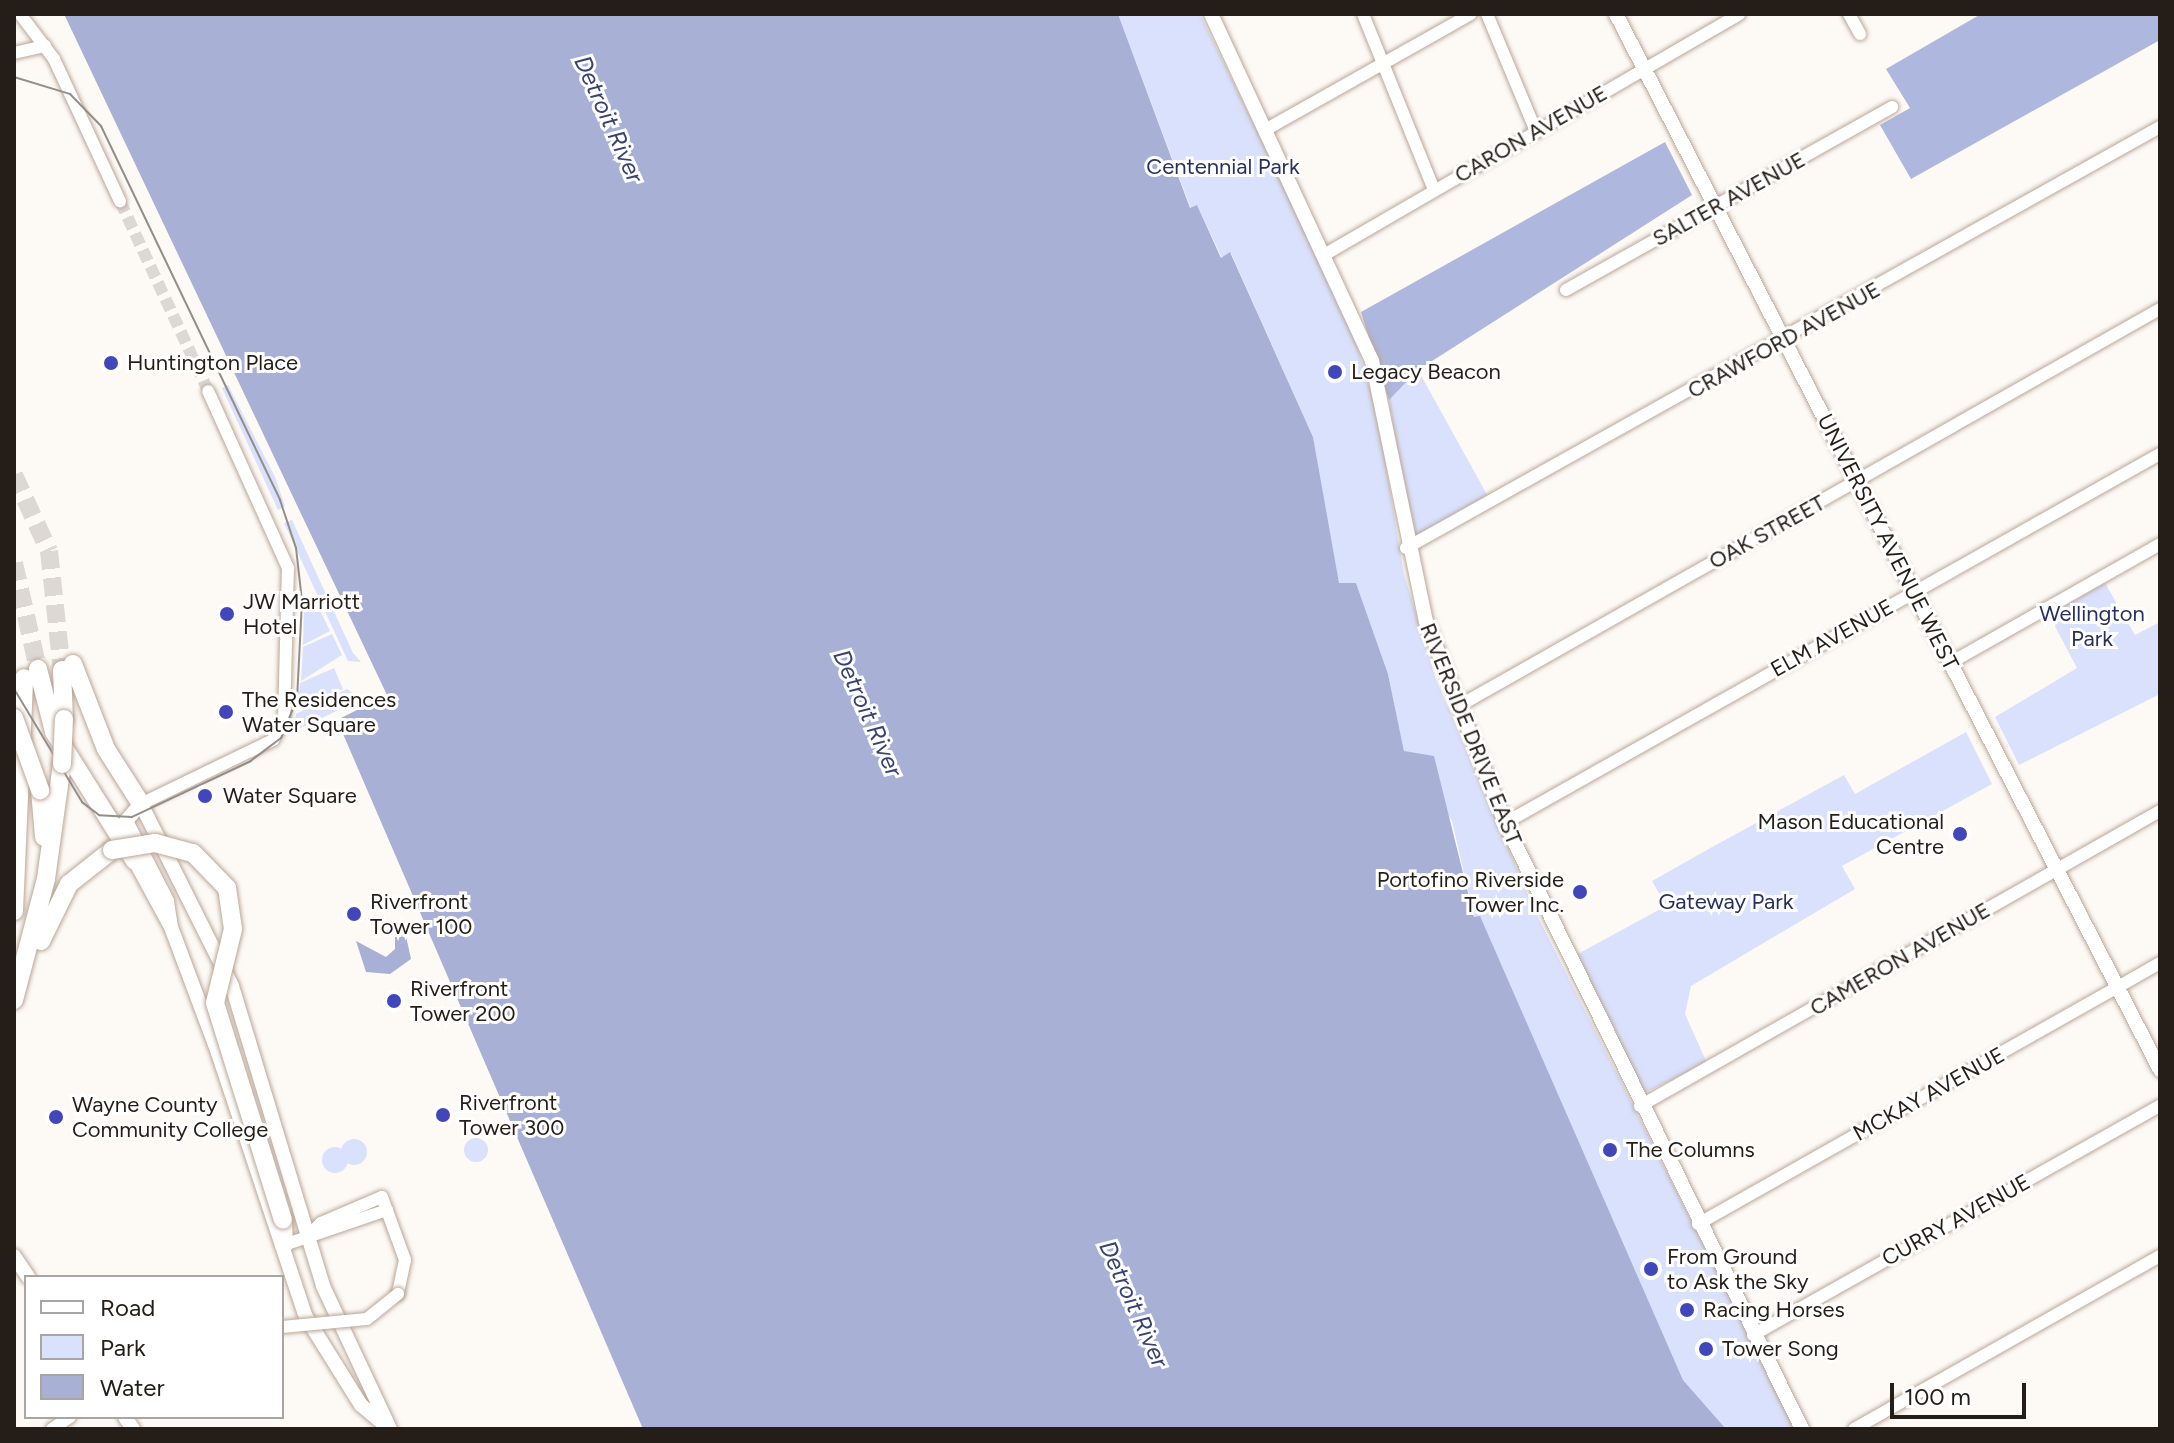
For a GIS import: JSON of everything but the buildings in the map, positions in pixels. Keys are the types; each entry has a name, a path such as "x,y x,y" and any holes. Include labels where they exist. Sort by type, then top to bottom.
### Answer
{"highway":[{"path":"14,1000 62,764 68,667 106,749 141,804"},
{"path":"14,911 31,674 54,732 135,861"},
{"path":"14,718 40,790 43,849 18,980"},
{"path":"18,980 69,884 112,850 155,843 193,853 227,888 233,929 215,1003 283,1220 284,1245"}],"main road":[{"name":"RIVERSIDE DRIVE EAST","path":"1211,14 1372,361 1382,399 1406,548 1457,707 1505,823 1640,1106 1802,1429"},
{"name":"UNIVERSITY AVENUE WEST","path":"1616,14 2160,1070"},
{"path":"171,927 167,901 126,821 141,804 232,986 336,1319 389,1429"},
{"path":"135,861 171,927 284,1245 289,1271 329,1361 389,1429"},
{"path":"14,1256 27,1275"},
{"path":"289,1271 328,1336 337,1334 336,1319"}],"street":[{"path":"20,14 45,46 120,201"},
{"path":"1363,14 1434,190"},
{"path":"1265,130 1471,14"},
{"path":"1487,14 1536,131"},
{"name":"CARON AVENUE","path":"1324,255 1739,14"},
{"path":"1849,14 1860,34"},
{"path":"14,53 45,46"},
{"name":"SALTER AVENUE","path":"1566,290 1892,107"},
{"name":"CRAWFORD AVENUE","path":"1406,548 1784,340 2160,127"},
{"name":"OAK STREET","path":"1457,707 2160,309"},
{"path":"141,804 270,741 284,720 288,568 208,391"},
{"name":"ELM AVENUE","path":"1505,823 2160,454"},
{"path":"1950,663 2160,544"},
{"name":"CAMERON AVENUE","path":"1640,1106 2160,811"},
{"name":"MCKAY AVENUE","path":"1698,1224 2160,963"},
{"name":"CURRY AVENUE","path":"1753,1335 2160,1106"},
{"path":"284,1245 308,1236 321,1223 384,1203 405,1260 398,1294 367,1319 284,1327"},
{"path":"1854,1429 2160,1256"}],"green space":[{"name":"Centennial Park","path":"1118,14 1200,14 1349,320 1377,412 1404,574 1435,677 1535,911 1796,1429 1726,1429 1683,1380 1480,917 1474,917 1452,821 1416,756 1404,751 1388,674 1356,583 1339,584 1313,437 1231,253 1222,258 1197,205 1191,209"},
{"path":"1418,370 1490,500 1420,537 1410,530 1389,400"},
{"path":"228,385 275,477 285,506 278,510 222,388"},
{"path":"292,520 353,653 361,662 348,661 284,523"},
{"name":"Wellington Park","path":"2105,583 2135,635 2160,622 2160,694 2019,765 1995,717 2077,668 2049,615"},
{"path":"316,602 330,631 303,645 304,608"},
{"path":"332,634 342,655 301,681 303,647"},
{"path":"334,668 343,689 297,711 300,683"},
{"path":"347,689 362,699 294,731 296,714"},
{"name":"Gateway Park","path":"1966,732 1992,784 1842,866 1855,889 1691,986 1685,1014 1707,1063 1644,1093 1574,956 1666,906 1652,881 1844,775 1855,794"},
{"path":"476,1138 487,1145 488,1150 481,1161 476,1162 465,1155 464,1150 471,1139"},
{"path":"354,1139 363,1143 367,1152 363,1161 354,1165 345,1161 341,1152 345,1143"},
{"path":"335,1147 344,1151 348,1160 344,1169 335,1173 326,1169 322,1160 326,1151"}],"shaded area":[{"path":"1981,14 2160,14 2160,40 1911,179 1880,125 1910,108 1886,69"},
{"path":"1665,142 1692,195 1418,370 1389,400 1361,312"}],"water":[{"name":"Detroit River","path":"64,14 1118,14 1190,208 1197,205 1221,258 1230,252 1313,437 1339,583 1356,583 1388,674 1404,751 1434,756 1474,917 1480,916 1683,1380 1726,1429 643,1429 337,720 387,695"},
{"path":"404,927 411,959 390,974 366,972 356,941 386,957 395,949 395,929"}],"tunnel":[{"path":"120,201 208,391"},
{"path":"14,475 49,551 62,670"},
{"path":"14,563 38,669"}],"tram line":[{"path":"14,77 70,94 101,126 280,500 296,548 302,601 297,699 281,738 251,761 132,817 99,815 82,802 14,689"}],"place":[{"name":"Huntington Place","path":"111,363"},
{"name":"Legacy Beacon","path":"1335,372"},
{"name":"JW Marriott Hotel","path":"227,614"},
{"name":"The Residences Water Square","path":"226,712"},
{"name":"Water Square","path":"205,796"},
{"name":"Mason Educational Centre","path":"1960,834"},
{"name":"Portofino Riverside Tower Inc.","path":"1580,892"},
{"name":"Riverfront Tower 100","path":"354,914"},
{"name":"Riverfront Tower 200","path":"394,1001"},
{"name":"Riverfront Tower 300","path":"443,1115"},
{"name":"Wayne County Community College","path":"56,1117"},
{"name":"The Columns","path":"1610,1150"},
{"name":"From Ground to Ask the Sky","path":"1651,1269"},
{"name":"Racing Horses","path":"1687,1310"},
{"name":"Tower Song","path":"1706,1349"}]}
